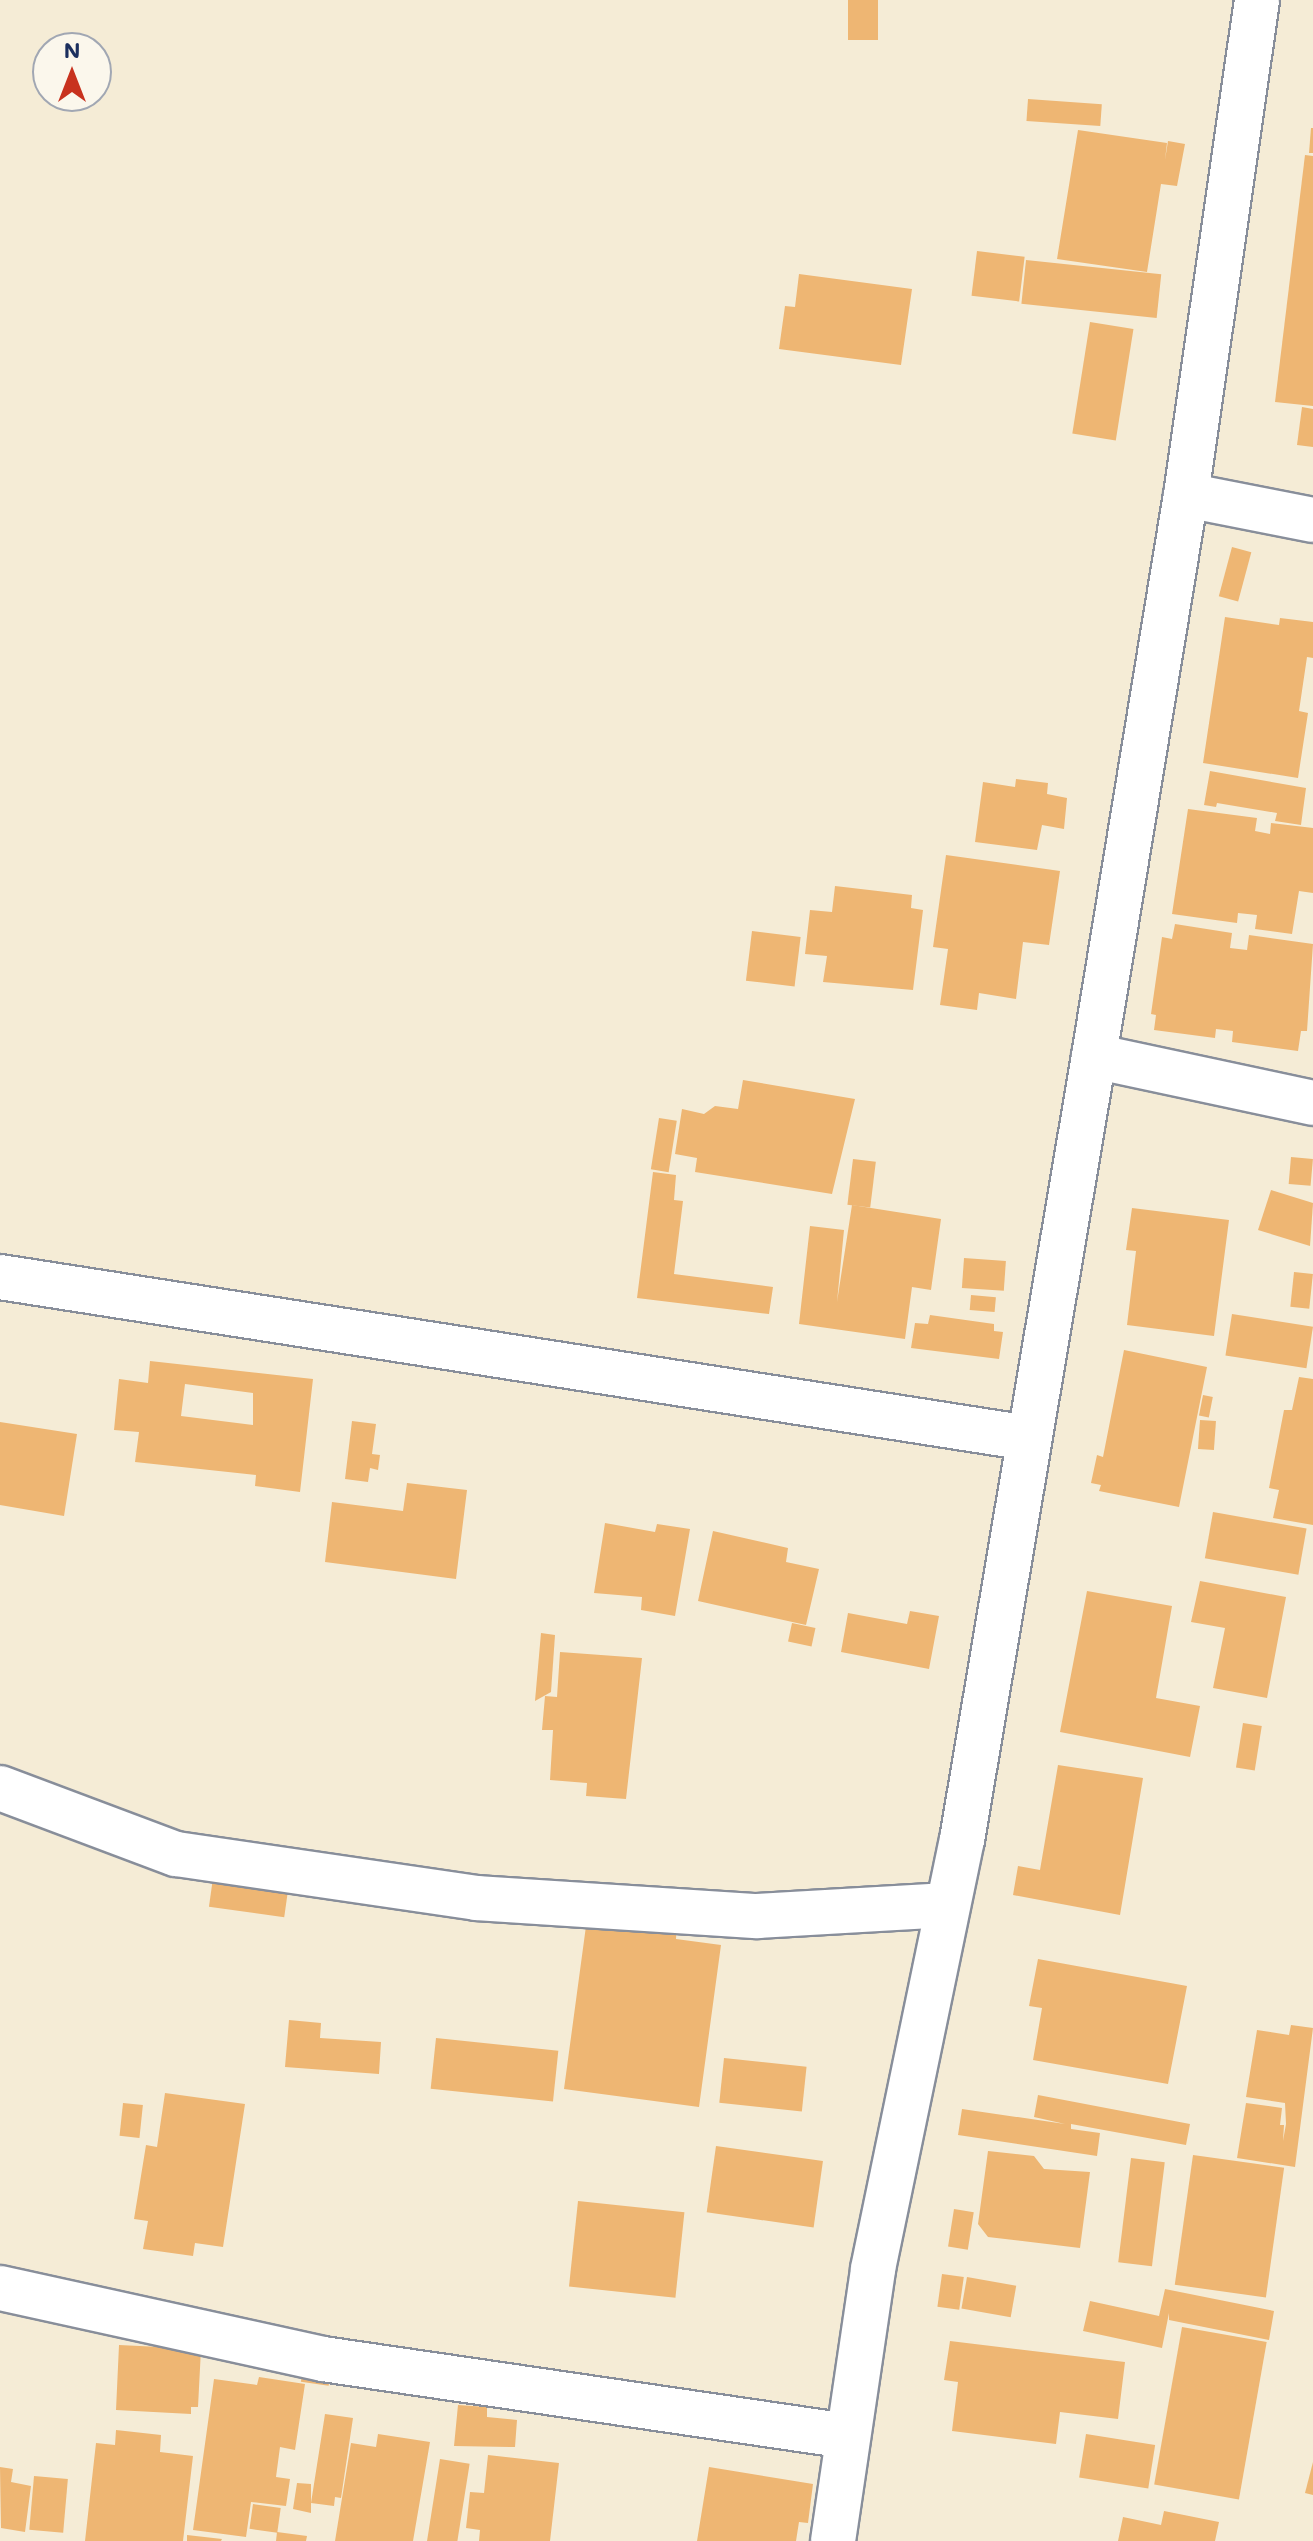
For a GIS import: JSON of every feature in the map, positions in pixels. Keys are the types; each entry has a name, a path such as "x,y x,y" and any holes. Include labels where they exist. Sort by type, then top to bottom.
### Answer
{"street":[{"path":"833,2541 873,2269 948,1905 1094,1056 1186,495 1257,0"},
{"path":"1186,495 1313,520"},
{"path":"1094,1056 1313,1103"},
{"path":"0,1277 1028,1438"},
{"path":"0,1788 176,1854 476,1898 757,1916 948,1905"},
{"path":"0,2288 323,2359 847,2436"}],"building":[{"path":"848,0 878,0 878,40 848,40"},
{"path":"1028,99 1102,104 1100,126 1026,121"},
{"path":"1311,128 1313,153 1309,153"},
{"path":"1078,130 1167,143 1165,160 1168,141 1185,144 1177,186 1161,184 1147,272 1057,259"},
{"path":"1305,155 1313,156 1313,406 1275,402"},
{"path":"977,251 1025,257 1019,302 972,296"},
{"path":"1026,260 1161,274 1157,318 1021,304"},
{"path":"799,274 912,289 901,365 779,349 785,306 795,307"},
{"path":"1090,322 1133,329 1116,440 1072,434"},
{"path":"1302,407 1313,409 1313,447 1297,445"},
{"path":"1232,547 1251,552 1238,601 1219,596"},
{"path":"1225,617 1279,625 1280,618 1313,622 1313,658 1307,657 1299,711 1308,713 1298,778 1203,763"},
{"path":"1210,771 1306,788 1301,825 1275,821 1277,813 1217,803 1216,807 1204,805"},
{"path":"1016,779 1048,783 1047,794 1067,798 1064,829 1042,825 1037,850 975,842 983,782 1015,787"},
{"path":"1188,809 1257,818 1255,831 1270,834 1271,823 1313,828 1313,893 1299,891 1292,934 1255,929 1257,915 1238,913 1237,923 1172,914"},
{"path":"946,855 1060,871 1049,945 1023,942 1016,999 979,993 977,1010 940,1005 948,949 933,947"},
{"path":"835,886 912,895 911,908 923,910 913,990 823,982 827,956 805,954 810,910 832,912"},
{"path":"1175,924 1232,933 1230,948 1247,950 1249,935 1313,944 1307,1031 1301,1031 1298,1051 1232,1042 1233,1031 1216,1029 1215,1038 1154,1030 1156,1015 1151,1014 1162,937 1172,939"},
{"path":"752,931 801,937 795,987 746,981"},
{"path":"743,1080 855,1099 832,1194 695,1172 697,1158 675,1154 682,1109 704,1114 715,1106 738,1109"},
{"path":"659,1118 677,1121 669,1172 651,1169"},
{"path":"1291,1157 1313,1159 1311,1186 1289,1184"},
{"path":"853,1159 876,1162 870,1207 847,1205"},
{"path":"653,1172 676,1175 674,1200 683,1201 674,1274 773,1287 769,1314 637,1298"},
{"path":"1271,1190 1313,1203 1310,1246 1258,1230"},
{"path":"852,1205 941,1219 931,1290 912,1287 905,1339 799,1324 810,1226 844,1230 837,1302"},
{"path":"1132,1208 1229,1220 1214,1336 1127,1325 1136,1251 1126,1250"},
{"path":"964,1258 1006,1261 1004,1291 962,1288"},
{"path":"1294,1272 1313,1274 1309,1309 1290,1307"},
{"path":"971,1295 996,1297 995,1312 970,1310"},
{"path":"1232,1314 1313,1327 1306,1368 1225,1355"},
{"path":"930,1315 994,1324 994,1331 1003,1332 999,1359 911,1348 915,1323 928,1324"},
{"path":"1124,1350 1207,1367 1179,1507 1099,1491 1101,1485 1091,1483 1097,1455 1103,1457"},
{"path":"150,1361 313,1379 300,1492 255,1486 256,1475 135,1462 139,1432 114,1430 119,1379 148,1383","holes":["185,1384 253,1393 253,1425 181,1416"]},
{"path":"1299,1377 1313,1379 1313,1525 1273,1518 1279,1490 1269,1488 1284,1410 1292,1410"},
{"path":"1203,1395 1213,1397 1209,1418 1199,1416"},
{"path":"1200,1420 1216,1421 1214,1450 1198,1449"},
{"path":"352,1421 376,1424 372,1454 380,1455 378,1470 370,1468 368,1482 345,1479"},
{"path":"0,1422 77,1434 64,1516 0,1505"},
{"path":"407,1483 467,1490 456,1579 325,1562 332,1502 403,1511"},
{"path":"1213,1512 1307,1528 1298,1575 1205,1558"},
{"path":"605,1523 655,1532 657,1524 690,1529 675,1616 641,1610 642,1597 594,1593"},
{"path":"713,1531 788,1548 786,1562 819,1569 806,1625 698,1601"},
{"path":"1200,1581 1286,1597 1267,1698 1213,1688 1225,1628 1191,1622"},
{"path":"1087,1591 1172,1606 1156,1698 1200,1706 1190,1757 1060,1732"},
{"path":"910,1611 939,1616 929,1669 841,1652 848,1613 907,1624"},
{"path":"792,1623 815,1628 812,1647 788,1642"},
{"path":"541,1633 555,1635 551,1692 535,1701"},
{"path":"560,1652 642,1658 626,1799 586,1796 587,1783 550,1780 553,1730 542,1730 545,1696 557,1697"},
{"path":"1243,1723 1262,1726 1255,1770 1236,1767"},
{"path":"1058,1765 1143,1778 1120,1915 1013,1895 1018,1866 1040,1870"},
{"path":"213,1878 288,1889 284,1917 209,1907"},
{"path":"628,1915 677,1921 676,1939 721,1945 699,2107 564,2089 586,1926 625,1931"},
{"path":"1038,1959 1187,1986 1168,2084 1033,2060 1042,2008 1029,2006"},
{"path":"289,2020 321,2023 320,2038 381,2042 379,2074 285,2067"},
{"path":"1291,2025 1313,2028 1295,2167 1237,2158 1246,2103 1282,2108 1280,2125 1284,2125 1283,2141 1286,2124 1285,2103 1246,2097 1257,2030 1289,2035"},
{"path":"436,2038 558,2051 553,2102 431,2089"},
{"path":"724,2058 807,2067 802,2111 719,2103"},
{"path":"165,2093 245,2104 223,2247 195,2243 193,2256 143,2249 148,2221 134,2219 146,2145 157,2147"},
{"path":"1038,2095 1190,2124 1186,2145 1071,2124 1071,2129 1100,2133 1097,2156 958,2135 962,2109 1065,2124 1034,2117"},
{"path":"123,2103 143,2105 139,2138 120,2136"},
{"path":"716,2146 823,2161 814,2227 707,2212"},
{"path":"988,2151 1034,2156 1044,2169 1090,2172 1080,2248 988,2237 978,2224"},
{"path":"1193,2155 1284,2168 1266,2298 1175,2285"},
{"path":"1131,2158 1165,2162 1152,2266 1118,2262"},
{"path":"578,2201 684,2212 675,2298 569,2287"},
{"path":"954,2209 974,2212 968,2250 948,2247"},
{"path":"942,2274 964,2277 959,2310 937,2307"},
{"path":"967,2277 1016,2286 1011,2317 961,2309"},
{"path":"1165,2289 1274,2311 1269,2340 1169,2320 1169,2313 1162,2348 1083,2331 1090,2301 1159,2316"},
{"path":"1182,2327 1267,2342 1239,2500 1154,2485"},
{"path":"950,2341 1125,2362 1118,2419 1060,2412 1056,2444 952,2431 958,2382 944,2380"},
{"path":"119,2345 201,2349 198,2407 191,2407 191,2414 116,2410"},
{"path":"303,2367 331,2371 329,2386 301,2382"},
{"path":"259,2377 305,2384 295,2450 280,2447 276,2477 290,2479 286,2506 251,2502 246,2537 193,2530 214,2379 257,2385"},
{"path":"458,2405 487,2407 487,2417 517,2420 515,2447 454,2446"},
{"path":"325,2414 353,2418 341,2498 335,2497 334,2506 311,2503"},
{"path":"116,2430 161,2435 160,2452 193,2456 183,2541 85,2541 96,2443 115,2445"},
{"path":"378,2434 430,2442 413,2541 335,2541 351,2443 376,2447"},
{"path":"1086,2434 1155,2445 1148,2488 1079,2477"},
{"path":"488,2455 559,2463 550,2541 479,2541 480,2530 466,2528 470,2492 484,2493"},
{"path":"440,2459 470,2464 457,2541 427,2541"},
{"path":"1313,2462 1313,2495 1305,2493"},
{"path":"0,2467 13,2469 11,2482 31,2486 25,2532 1,2528"},
{"path":"709,2467 813,2484 808,2523 799,2522 796,2541 697,2541"},
{"path":"34,2476 68,2479 63,2533 29,2530"},
{"path":"297,2483 311,2484 311,2513 293,2509"},
{"path":"253,2504 281,2508 277,2533 250,2529"},
{"path":"1164,2511 1219,2522 1215,2541 1118,2541 1123,2517 1161,2525"},
{"path":"277,2532 307,2536 306,2541 276,2541"},
{"path":"187,2535 222,2539 187,2541"}]}
